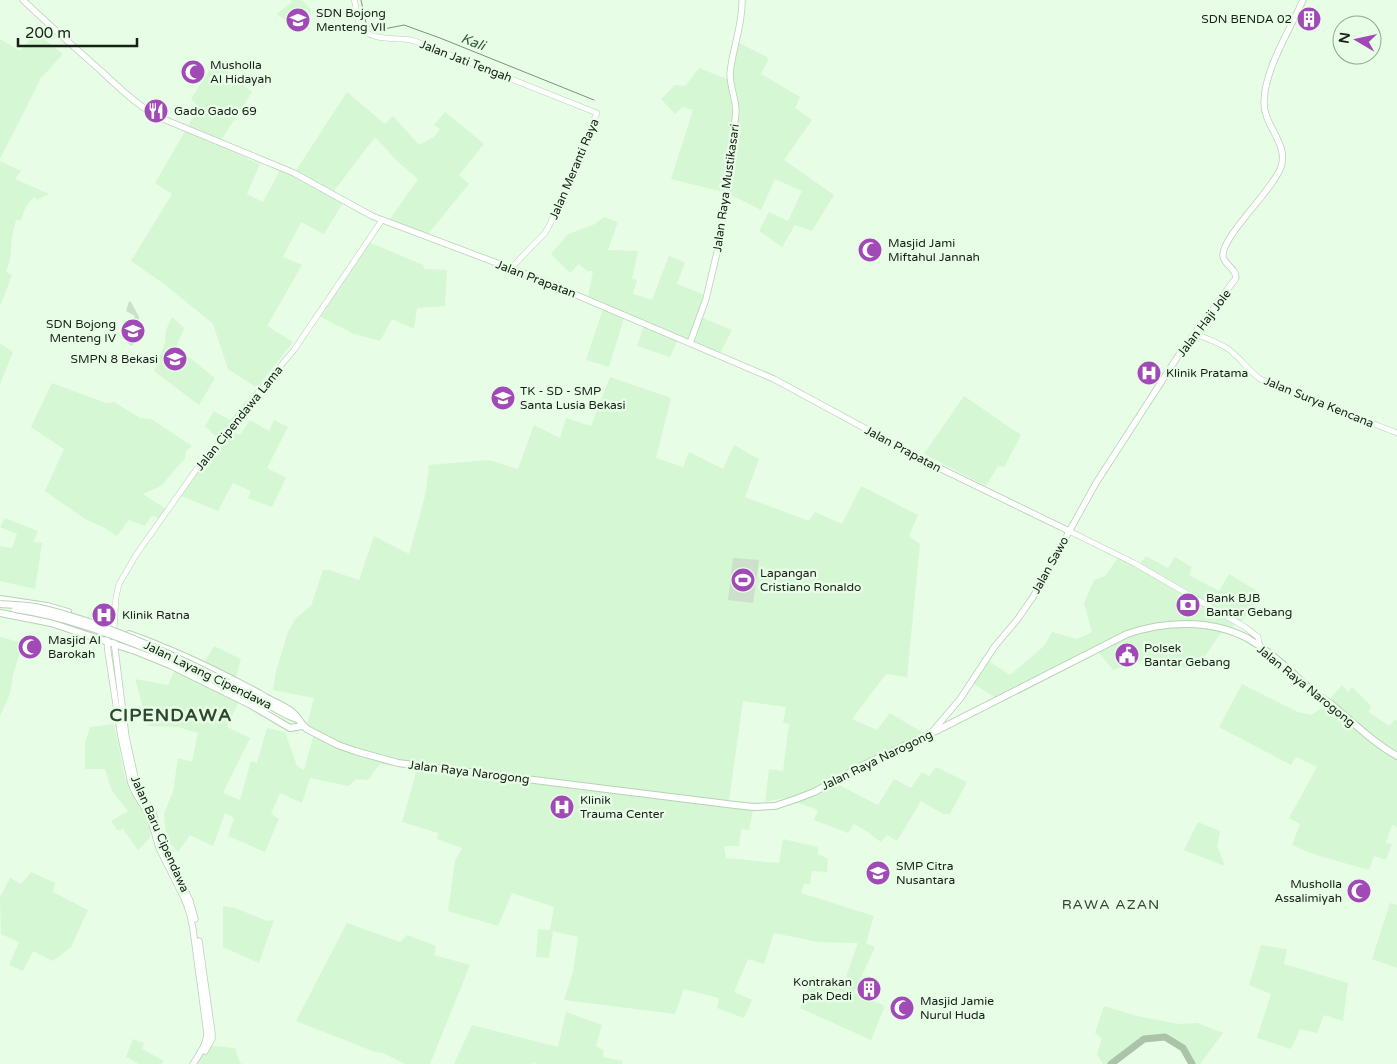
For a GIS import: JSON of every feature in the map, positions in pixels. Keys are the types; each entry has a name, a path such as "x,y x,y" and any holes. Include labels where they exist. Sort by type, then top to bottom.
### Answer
{"main road":[{"name":"Jalan Prapatan","path":"23,0 46,23 156,116 294,173 372,216 584,298 774,379 926,462 1069,531"},
{"name":"Jalan Raya Mustikasari","path":"690,344 711,279 727,191 736,112 730,72 739,29 742,0"},
{"name":"Jalan Haji Jole","path":"1069,531 1104,470 1161,382 1236,278 1236,272 1224,258 1223,254 1226,244 1281,169 1282,152 1267,118 1264,99 1268,81 1278,54 1303,0"},
{"name":"Jalan Sawo","path":"931,733 960,699 998,642 1033,597 1069,531"},
{"name":"Jalan Raya Narogong","path":"0,599 46,606 111,633 147,656 170,665 252,705 290,728 299,724"},
{"name":"Jalan Layang Cipendawa","path":"0,604 51,610 103,627 187,662 227,685"},
{"path":"46,606 46,620"},
{"name":"Jalan Layang Cipendawa","path":"0,608 50,615 99,630 186,665 289,716 299,724"},
{"name":"Jalan Raya Narogong","path":"0,613 46,620 150,642 214,670 292,711 299,724 355,752 398,763 754,807 775,806 814,792 1115,639 1149,627 1179,624 1207,625 1247,638 1295,674 1366,736 1397,756"},
{"name":"Jalan Baru Cipendawa","path":"111,633 118,703 131,782 150,817 159,848 185,900 195,929 212,1033 212,1039 198,1064"},
{"name":"Jalan Baru Cipendawa","path":"193,1064 202,1050 208,1034 204,991"}],"street":[{"name":"Jalan Jati Tengah","path":"354,0 360,23 364,30 371,35 382,38 412,40 593,112"},
{"name":"Jalan Meranti Raya","path":"510,269 545,233 550,224 593,112"},
{"name":"Jalan Cipendawa Lama","path":"111,633 119,584 136,554 196,470 221,441 231,424 294,350 382,220"},
{"name":"Jalan Surya Kencana","path":"1196,334 1227,348 1260,378 1397,433"},
{"name":"Jalan Sawo","path":"1069,531 1134,563 1245,627 1260,639 1260,647"}],"shaded area":[{"name":"SDN Bojong Menteng VII","path":"291,0 302,0 311,10 309,30 295,27 277,14 292,2"},
{"path":"36,33 63,54 41,78 0,159 0,39 20,51"},
{"path":"739,43 769,58 761,74 800,97 795,108 812,120 784,160 834,195 812,231 795,225 782,247 759,231 769,212 788,221 802,191 775,179 761,210 727,193 671,179 693,110 683,107 675,114 661,99 675,85 685,86 699,68 732,81 732,71"},
{"path":"215,61 252,92 218,145 260,164 247,194 263,202 280,170 293,175 347,92 385,124 393,116 419,145 434,137 440,129 434,125 445,112 484,144 459,175 469,184 428,234 390,219 418,179 398,162 375,137 334,191 346,198 324,234 301,222 283,257 302,265 267,326 293,342 257,388 228,369 213,324 167,286 131,261 172,194 155,183 199,107 191,99"},
{"path":"0,161 21,171 15,179 49,194 37,200 34,197 26,206 21,220 16,220 12,236 10,260 6,272 12,275 1,304 0,303"},
{"path":"604,217 618,222 608,250 638,251 632,279 637,280 633,294 652,300 669,256 685,262 677,284 708,296 701,317 732,330 718,357 677,341 670,357 637,346 644,325 624,318 609,367 586,360 605,303 588,297 593,271 587,271 579,264 570,273 551,254 568,234 595,224"},
{"path":"366,241 423,265 424,269 447,270 445,306 417,308 414,329 392,319 380,341 354,334 317,315"},
{"path":"129,301 139,317 139,324 132,346 126,342 135,316 126,311"},
{"name":"SMPN 8 Bekasi","path":"172,317 184,328 176,347 215,378 199,405 154,371 165,343 166,330"},
{"path":"0,343 13,352 0,384"},
{"name":"Klinik Pratama","path":"1148,364 1158,370 1150,382 1140,377"},
{"path":"610,377 671,398 656,458 683,467 689,452 723,469 734,445 759,459 745,497 809,521 815,512 842,524 861,486 918,515 909,536 920,544 907,677 886,674 852,719 877,730 890,713 930,737 839,785 878,805 894,779 911,788 922,772 929,776 936,767 967,782 950,814 943,814 921,801 897,841 887,835 881,842 854,824 848,833 814,820 818,810 784,798 765,802 769,769 783,771 789,724 783,723 786,707 743,701 728,807 753,810 749,830 741,829 739,846 724,846 726,858 779,863 783,839 818,847 818,854 828,859 827,872 812,871 810,884 804,884 801,893 874,916 866,943 875,947 854,993 885,1006 871,1040 800,1008 813,976 842,988 858,943 818,942 774,933 764,964 748,959 734,992 752,1000 744,1018 717,1008 719,998 684,989 675,1014 564,1000 573,972 578,937 553,931 549,958 536,957 538,929 550,930 554,907 512,893 498,926 448,911 455,861 462,848 437,839 438,833 402,822 417,769 380,764 368,780 356,779 349,786 310,778 302,803 280,793 271,814 279,819 265,852 228,836 234,818 225,813 213,846 190,835 178,852 166,839 164,813 173,792 178,758 192,762 198,733 178,727 148,726 135,679 168,685 177,665 197,675 214,646 241,659 234,683 244,690 227,727 250,738 223,793 240,800 251,761 257,763 267,728 285,732 297,766 304,770 315,730 307,725 314,698 273,690 276,671 288,632 296,618 311,606 323,570 329,570 359,580 374,536 409,554 425,496 429,465 489,460 518,469 534,425 560,438 566,418 591,426"},
{"path":"52,383 106,403 114,402 140,418 151,419 192,446 186,451 185,458 161,486 143,494 166,509 160,520 152,515 145,526 129,520 117,536 85,519 45,491 64,449 31,427"},
{"path":"964,396 1021,435 1004,467 998,466 986,486 924,454"},
{"path":"214,411 233,422 228,429 240,435 250,420 269,431 274,420 288,427 267,468 286,478 272,507 248,498 251,491 233,483 218,511 179,495 220,441 205,426"},
{"path":"5,518 38,531 33,542 42,543 35,589 0,581 0,546 12,548 17,534 0,527"},
{"path":"1120,555 1138,566 1146,556 1168,568 1175,557 1192,567 1189,575 1219,591 1229,574 1260,593 1243,620 1219,635 1197,669 1163,665 1150,658 1113,670 1097,650 1002,702 971,682 987,660 1010,675 1044,646 1052,632 1077,639 1092,632 1084,603 1094,580 1105,576"},
{"name":"Lapangan Cristiano Ronaldo","path":"733,558 759,560 753,603 728,600"},
{"path":"0,637 23,643 13,675 10,694 0,716"},
{"path":"1242,684 1298,712 1311,715 1321,709 1342,685 1348,692 1352,687 1371,706 1369,712 1389,726 1395,719 1397,721 1397,827 1392,825 1386,843 1392,844 1386,860 1374,856 1369,870 1316,855 1292,845 1300,824 1289,818 1317,767 1296,757 1291,765 1219,727"},
{"path":"114,724 125,778 150,824 150,838 138,850 123,829 118,831 111,821 128,811 112,791 105,769 85,769 85,743 90,727"},
{"path":"1198,822 1220,831 1217,846 1225,866 1184,850"},
{"path":"31,872 55,883 53,892 88,910 71,947 53,961 33,951 23,971 9,965 19,942 1,934 0,897 10,878 21,884"},
{"path":"1390,903 1397,905 1397,968 1372,959"},
{"path":"223,906 235,908 267,921 274,920 259,963 223,947"},
{"path":"347,923 400,942 407,935 436,946 434,955 470,965 430,1064 405,1064 383,1053 375,1052 296,1021"},
{"path":"1261,945 1287,949 1284,964 1348,983 1343,1021 1324,1015 1317,1033 1300,1029 1291,1049 1257,1038 1271,994 1249,985"},
{"path":"1104,1006 1137,1016 1179,1024 1197,1023 1223,1033 1200,1064 1192,1064 1183,1048 1165,1037 1144,1039 1111,1064 1103,1064 1097,1054 1102,1038 1095,1033"},
{"path":"566,1012 602,1025 596,1046 604,1050 603,1057 623,1061 622,1064 454,1064 472,1025 558,1047"},
{"path":"133,1039 144,1043 142,1049 164,1061 162,1064 139,1064 126,1057"},
{"path":"204,1045 235,1048 240,1063 243,1064 193,1064"}],"waterway":[{"name":"Kali","path":"361,0 366,23 369,26 379,30 404,25 594,100"},
{"path":"1111,1064 1144,1039 1165,1037 1183,1048 1192,1064"}],"place":[{"name":"SDN BENDA 02","path":"1309,19"},
{"name":"SDN Bojong Menteng VII","path":"298,20"},
{"name":"Musholla Al Hidayah","path":"193,72"},
{"name":"Gado Gado 69","path":"156,111"},
{"name":"Masjid Jami Miftahul Jannah","path":"870,250"},
{"name":"SDN Bojong Menteng IV","path":"133,331"},
{"name":"SMPN 8 Bekasi","path":"175,359"},
{"name":"Klinik Pratama","path":"1149,373"},
{"name":"TK - SD - SMP Santa Lusia Bekasi","path":"503,398"},
{"name":"Lapangan Cristiano Ronaldo","path":"743,580"},
{"name":"Bank BJB Bantar Gebang","path":"1188,605"},
{"name":"Klinik Ratna","path":"104,615"},
{"name":"Masjid Al Barokah","path":"30,647"},
{"name":"Polsek Bantar Gebang","path":"1127,655"},
{"name":"Klinik Trauma Center","path":"562,807"},
{"name":"SMP Citra Nusantara","path":"878,873"},
{"name":"Musholla Assalimiyah","path":"1359,891"},
{"name":"Kontrakan pak Dedi","path":"869,989"},
{"name":"Masjid Jamie Nurul Huda","path":"902,1008"}],"district":[{"name":"CIPENDAWA","path":"171,715"},
{"name":"RAWA AZAN","path":"1111,904"}]}
